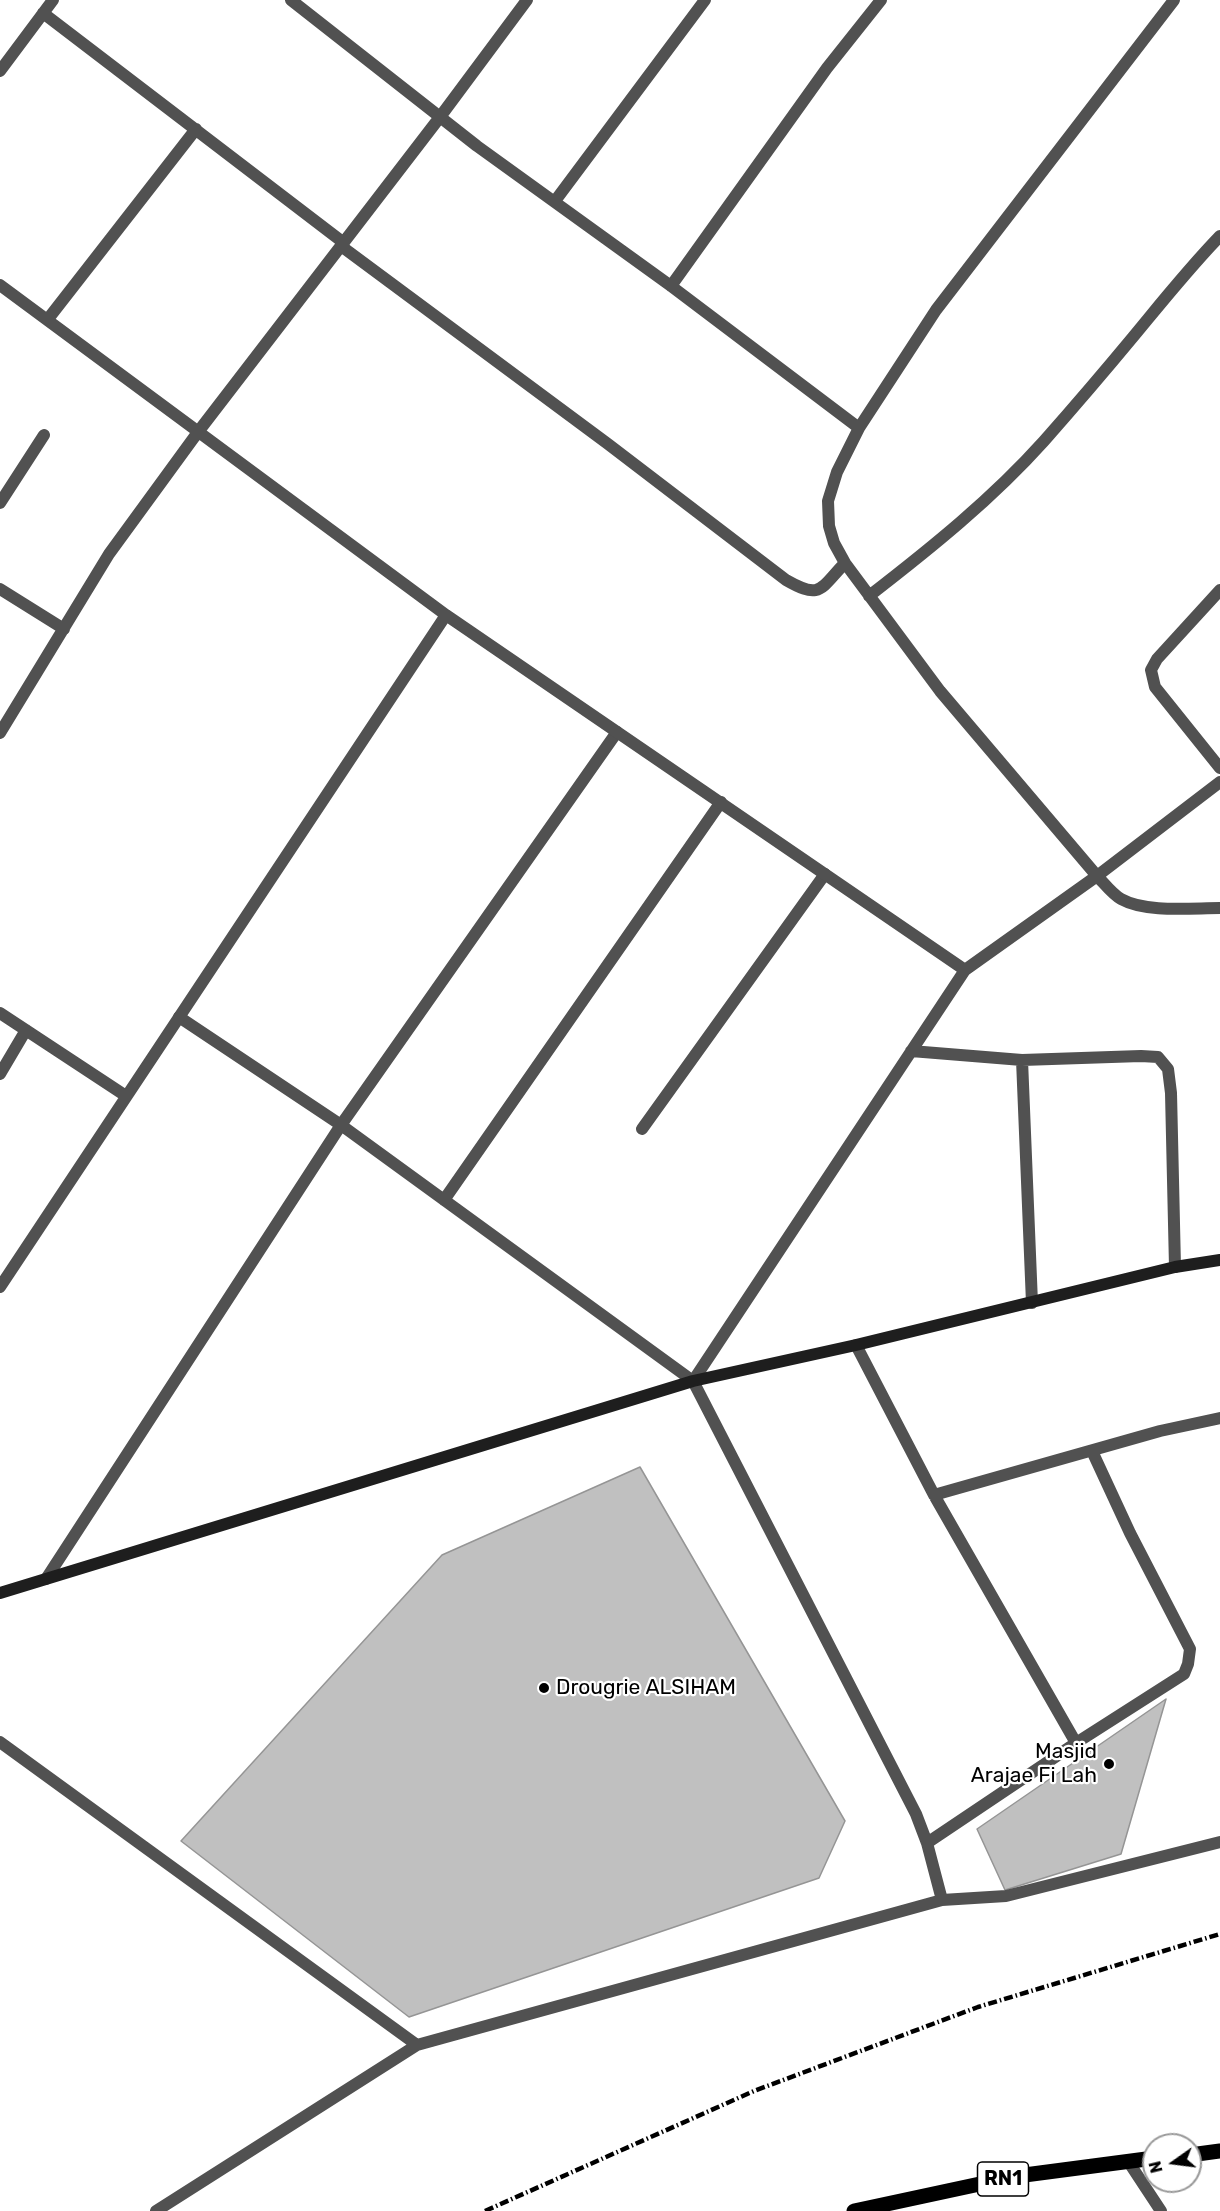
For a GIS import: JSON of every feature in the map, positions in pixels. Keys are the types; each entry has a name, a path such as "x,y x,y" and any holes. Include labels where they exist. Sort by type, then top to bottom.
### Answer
{"main road":[{"path":"1202,2153 1220,2151"},
{"name":"RN1","path":"854,2211 1017,2176 1142,2159"}],"street":[{"path":"0,71 53,0"},
{"path":"291,0 440,117 671,286 859,428"},
{"path":"0,733 109,554 198,432 527,0"},
{"path":"555,201 705,0"},
{"path":"671,286 827,68 881,0"},
{"path":"1174,0 936,310 859,428 837,472 828,501 832,535 845,563 940,691 1097,876 1120,899 1135,904 1152,907 1220,908"},
{"path":"44,13 342,244 786,580 803,590 812,592 820,589 845,563"},
{"path":"48,319 196,129"},
{"path":"869,596 1006,480 1110,364 1193,263 1220,236"},
{"path":"0,285 446,615 965,970"},
{"path":"0,502 44,435"},
{"path":"0,589 64,629"},
{"path":"1220,590 1157,658 1151,670 1155,687 1220,768"},
{"path":"0,1287 446,615"},
{"path":"46,1579 341,1125 617,732"},
{"path":"693,1381 965,970 1097,876 1220,782"},
{"path":"444,1200 721,802"},
{"path":"642,1129 825,874"},
{"path":"0,1013 126,1096"},
{"path":"179,1017 341,1125 693,1381 916,1814 927,1843 942,1900"},
{"path":"0,1074 26,1030"},
{"path":"911,1051 1022,1060 1158,1057 1168,1069 1171,1093 1175,1267"},
{"path":"1022,1060 1032,1303"},
{"path":"0,1593 693,1381 856,1345 1175,1267 1220,1260"},
{"path":"856,1345 934,1495 1076,1743"},
{"path":"934,1495 973,1482 1160,1431 1220,1418"},
{"path":"927,1843 1184,1674 1190,1649 1130,1533 1092,1451"},
{"path":"0,1743 417,2045"},
{"path":"156,2211 417,2045 942,1900 1006,1896 1220,1841"},
{"path":"1128,2161 1161,2211"}],"building":[{"name":"Drougrie ALSIHAM","path":"640,1467 845,1821 819,1878 409,2017 181,1841 442,1555"},
{"name":"Masjid Arajae Fi Lah","path":"1166,1699 1121,1854 1005,1890 977,1829"}],"railway":[{"path":"485,2211 754,2091 978,2007 1220,1934"}],"place":[{"name":"Drougrie ALSIHAM","path":"544,1688"},
{"name":"Masjid Arajae Fi Lah","path":"1109,1764"}]}
